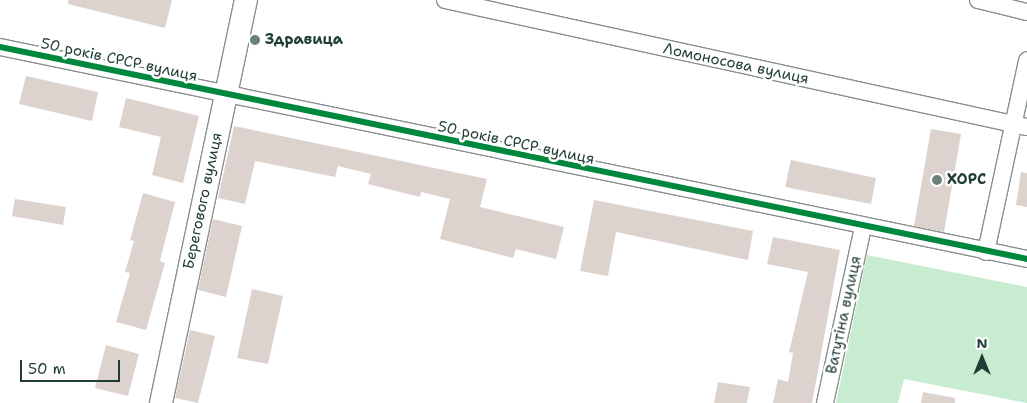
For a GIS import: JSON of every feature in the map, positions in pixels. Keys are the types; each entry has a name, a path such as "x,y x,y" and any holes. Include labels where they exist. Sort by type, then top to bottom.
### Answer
{"street":[{"name":"Берегового вулиця","path":"161,403 246,0"},
{"name":"Ломоносова вулиця","path":"445,0 1020,126"},
{"path":"978,0 1027,12"},
{"name":"50 років СРСР вулиця","path":"0,47 863,227 1027,259"},
{"path":"986,252 1020,126 1027,60"},
{"name":"Ватутіна вулиця","path":"825,403 863,227"}],"green space":[{"path":"867,255 1027,287 1027,403 904,379 898,403 836,403"}],"building":[{"path":"68,0 172,0 165,28 68,4"},
{"path":"26,76 98,92 92,121 19,104"},
{"path":"126,98 199,116 183,183 152,175 161,137 119,127"},
{"path":"234,126 487,179 480,207 564,227 556,259 516,249 513,258 440,239 450,199 421,192 420,197 368,184 371,174 338,166 335,177 255,161 245,204 218,198"},
{"name":"ХОРС","path":"931,129 961,134 944,232 914,226"},
{"path":"791,160 876,178 871,204 785,187"},
{"path":"1021,172 1027,173 1027,207 1016,205"},
{"path":"143,193 175,202 160,261 165,263 146,330 116,322 130,273 125,272 134,241 130,240"},
{"path":"15,199 66,207 63,225 12,216"},
{"path":"594,200 753,231 748,260 616,232 608,276 580,271"},
{"path":"213,219 242,226 226,297 198,290"},
{"path":"773,237 840,250 812,403 773,403 778,379 788,382 793,353 789,352 808,272 767,264"},
{"path":"252,289 283,296 268,364 237,358"},
{"path":"190,330 215,336 198,403 175,398"},
{"path":"106,345 139,354 128,396 95,388"},
{"path":"718,382 750,387 747,403 714,403"},
{"path":"923,392 955,398 955,403 921,403"}],"cycle path":[{"path":"0,47 1027,259"}],"place":[{"name":"Здравица","path":"255,40"},
{"name":"ХОРС","path":"937,180"}]}
